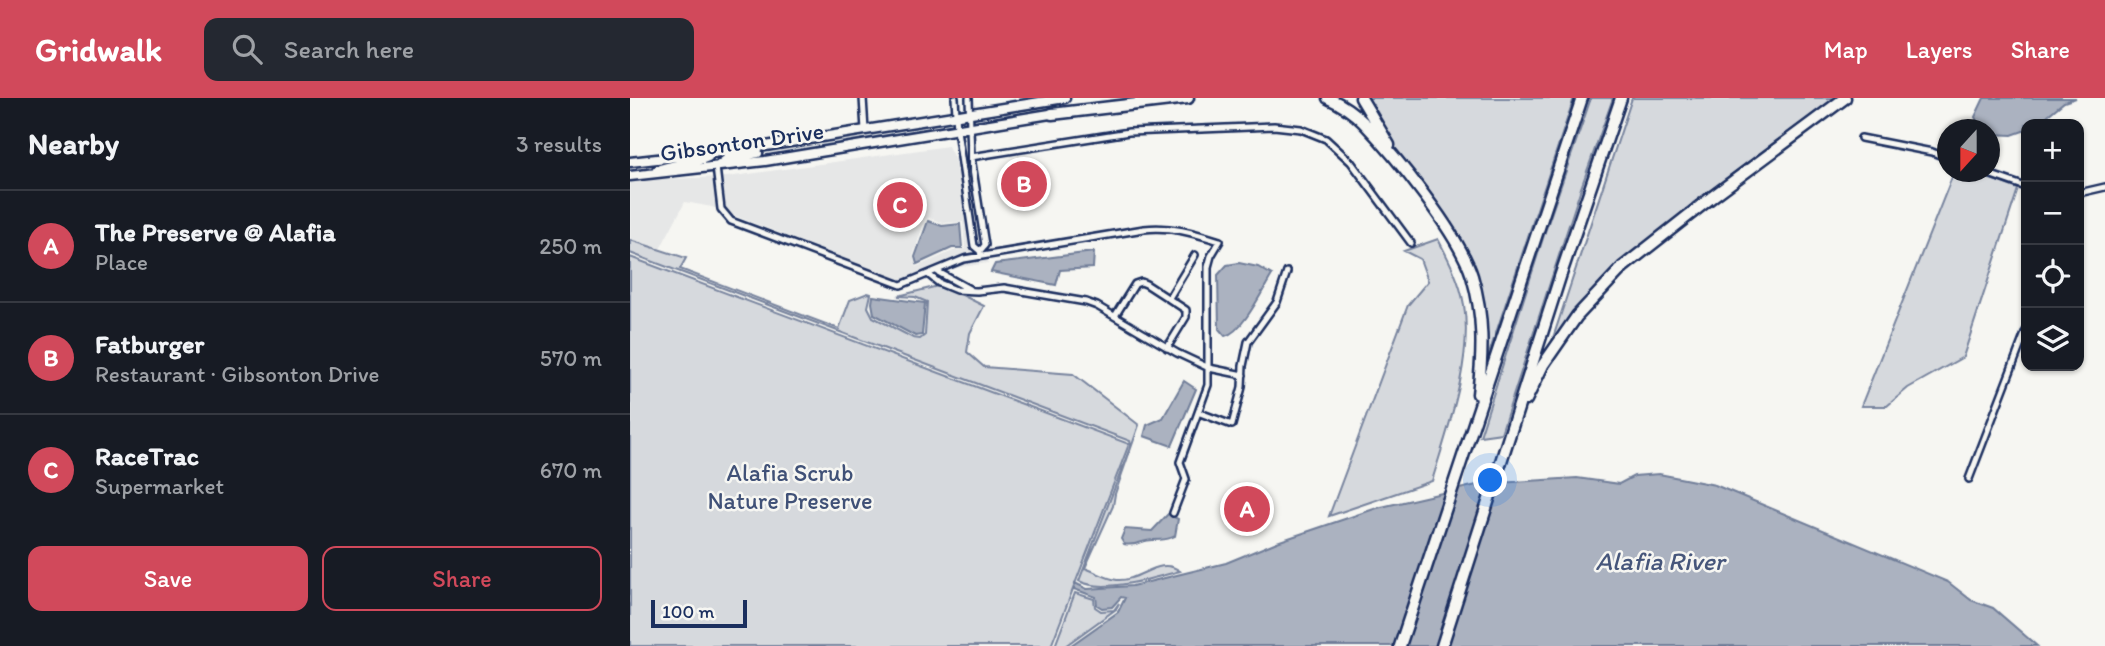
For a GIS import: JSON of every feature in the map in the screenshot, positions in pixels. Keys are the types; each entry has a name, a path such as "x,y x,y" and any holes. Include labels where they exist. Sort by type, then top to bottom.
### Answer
{"highway":[{"path":"1052,114 1188,98"},
{"path":"1328,98 1344,106 1363,122 1405,172 1458,246 1472,274 1482,327 1475,415"},
{"path":"1361,98 1405,172"},
{"path":"1400,646 1582,98"},
{"path":"1442,646 1620,98"},
{"path":"1513,426 1543,365 1560,340 1577,316 1623,267 1845,98"}],"main road":[{"name":"Gibsonton Drive","path":"630,162 714,154 1065,98"},
{"name":"Gibsonton Drive","path":"630,176 716,167 970,129 1149,98"},
{"path":"716,167 727,159 773,150 797,141"},
{"path":"644,175 669,166 698,162 714,154"}],"street":[{"path":"863,98 865,130"},
{"path":"955,98 974,246 980,253"},
{"path":"969,98 971,158 985,245 980,253"},
{"path":"971,158 1129,132 1274,126 1301,129 1326,139 1351,162 1410,243"},
{"path":"1861,138 1937,155"},
{"path":"716,167 721,209 731,221 901,285 980,253 1165,227 1220,241 1208,267 1208,385 1200,414 1180,463 1186,479 1173,513"},
{"path":"2000,178 2021,185"},
{"path":"2084,192 2105,187"},
{"path":"1169,298 1195,255"},
{"path":"938,272 972,291"},
{"path":"1200,414 1232,425 1242,387 1248,342 1277,302 1287,272"},
{"path":"929,275 939,283 956,290 1004,288 1075,299 1097,306 1167,348 1209,368 1243,374"},
{"path":"1115,317 1131,289 1138,283 1146,284 1184,307 1187,314 1167,348"},
{"path":"1969,480 2021,344"}],"shaded area":[{"path":"948,146 956,162 959,162 970,247 976,253 978,261 985,259 983,251 986,249 988,263 928,272 900,280 712,207 685,202 660,249 630,240 630,180 727,177","holes":["929,218 943,223 963,222 965,249 953,251 916,267 913,256 925,220"]}],"green space":[{"path":"1364,98 1574,98 1489,354 1485,354 1472,270"},
{"path":"1591,98 1613,98 1501,433 1480,436 1545,232"},
{"path":"1632,98 1835,98 1693,203 1671,228 1634,256 1554,345 1551,344"},
{"path":"1950,182 1999,182 2018,189 1963,357 1908,388 1887,406 1861,406"},
{"path":"1438,239 1460,288 1466,326 1462,371 1452,417 1432,481 1329,516 1408,305 1428,281 1420,259 1404,251"},
{"path":"630,240 686,258 680,269 839,329 850,300 868,293 871,294 868,307 873,317 920,339 925,335 927,302 915,297 898,296 942,285 984,306 970,333 967,352 984,367 1073,374 1139,425 1113,506 1085,568 1117,580 1125,580 1157,567 1172,567 1180,571 1115,585 1089,585 1079,581 1131,445 1130,441 630,253"},
{"name":"Alafia Scrub Nature Preserve","path":"630,257 1129,444 1051,646 630,646"},
{"path":"1075,593 1094,599 1095,607 1101,611 1114,610 1119,603 1116,609 1065,646 1055,646"}],"water":[{"path":"1984,98 2076,98 2064,102 2043,119 2021,119 2021,132 2012,135 2000,134 2000,119 1975,117"},
{"path":"928,221 942,226 960,224 962,248 952,248 917,264 915,257"},
{"path":"1094,252 1093,268 1060,270 1056,285 991,272 995,264"},
{"path":"1239,263 1258,267 1272,275 1239,327 1225,336 1219,329 1218,275 1227,265"},
{"path":"873,296 925,303 922,335 915,336 874,314"},
{"path":"1184,381 1196,389 1172,446 1144,436 1147,425 1163,418"},
{"name":"Alafia River","path":"1659,474 1715,485 1948,582 1971,600 1993,608 2037,646 1070,646 1118,612 1125,598 1121,597 1112,607 1102,608 1097,605 1096,597 1074,589 1075,583 1087,589 1132,586 1226,563 1277,542 1377,508 1481,484 1577,478 1619,484 1634,476"},
{"path":"1168,514 1178,519 1175,536 1132,545 1124,544 1121,539 1125,529 1152,531"}],"place":[{"name":"Fatburger","path":"1024,184"},
{"name":"RaceTrac","path":"900,205"},
{"name":"The Preserve @ Alafia","path":"1247,509"}]}
